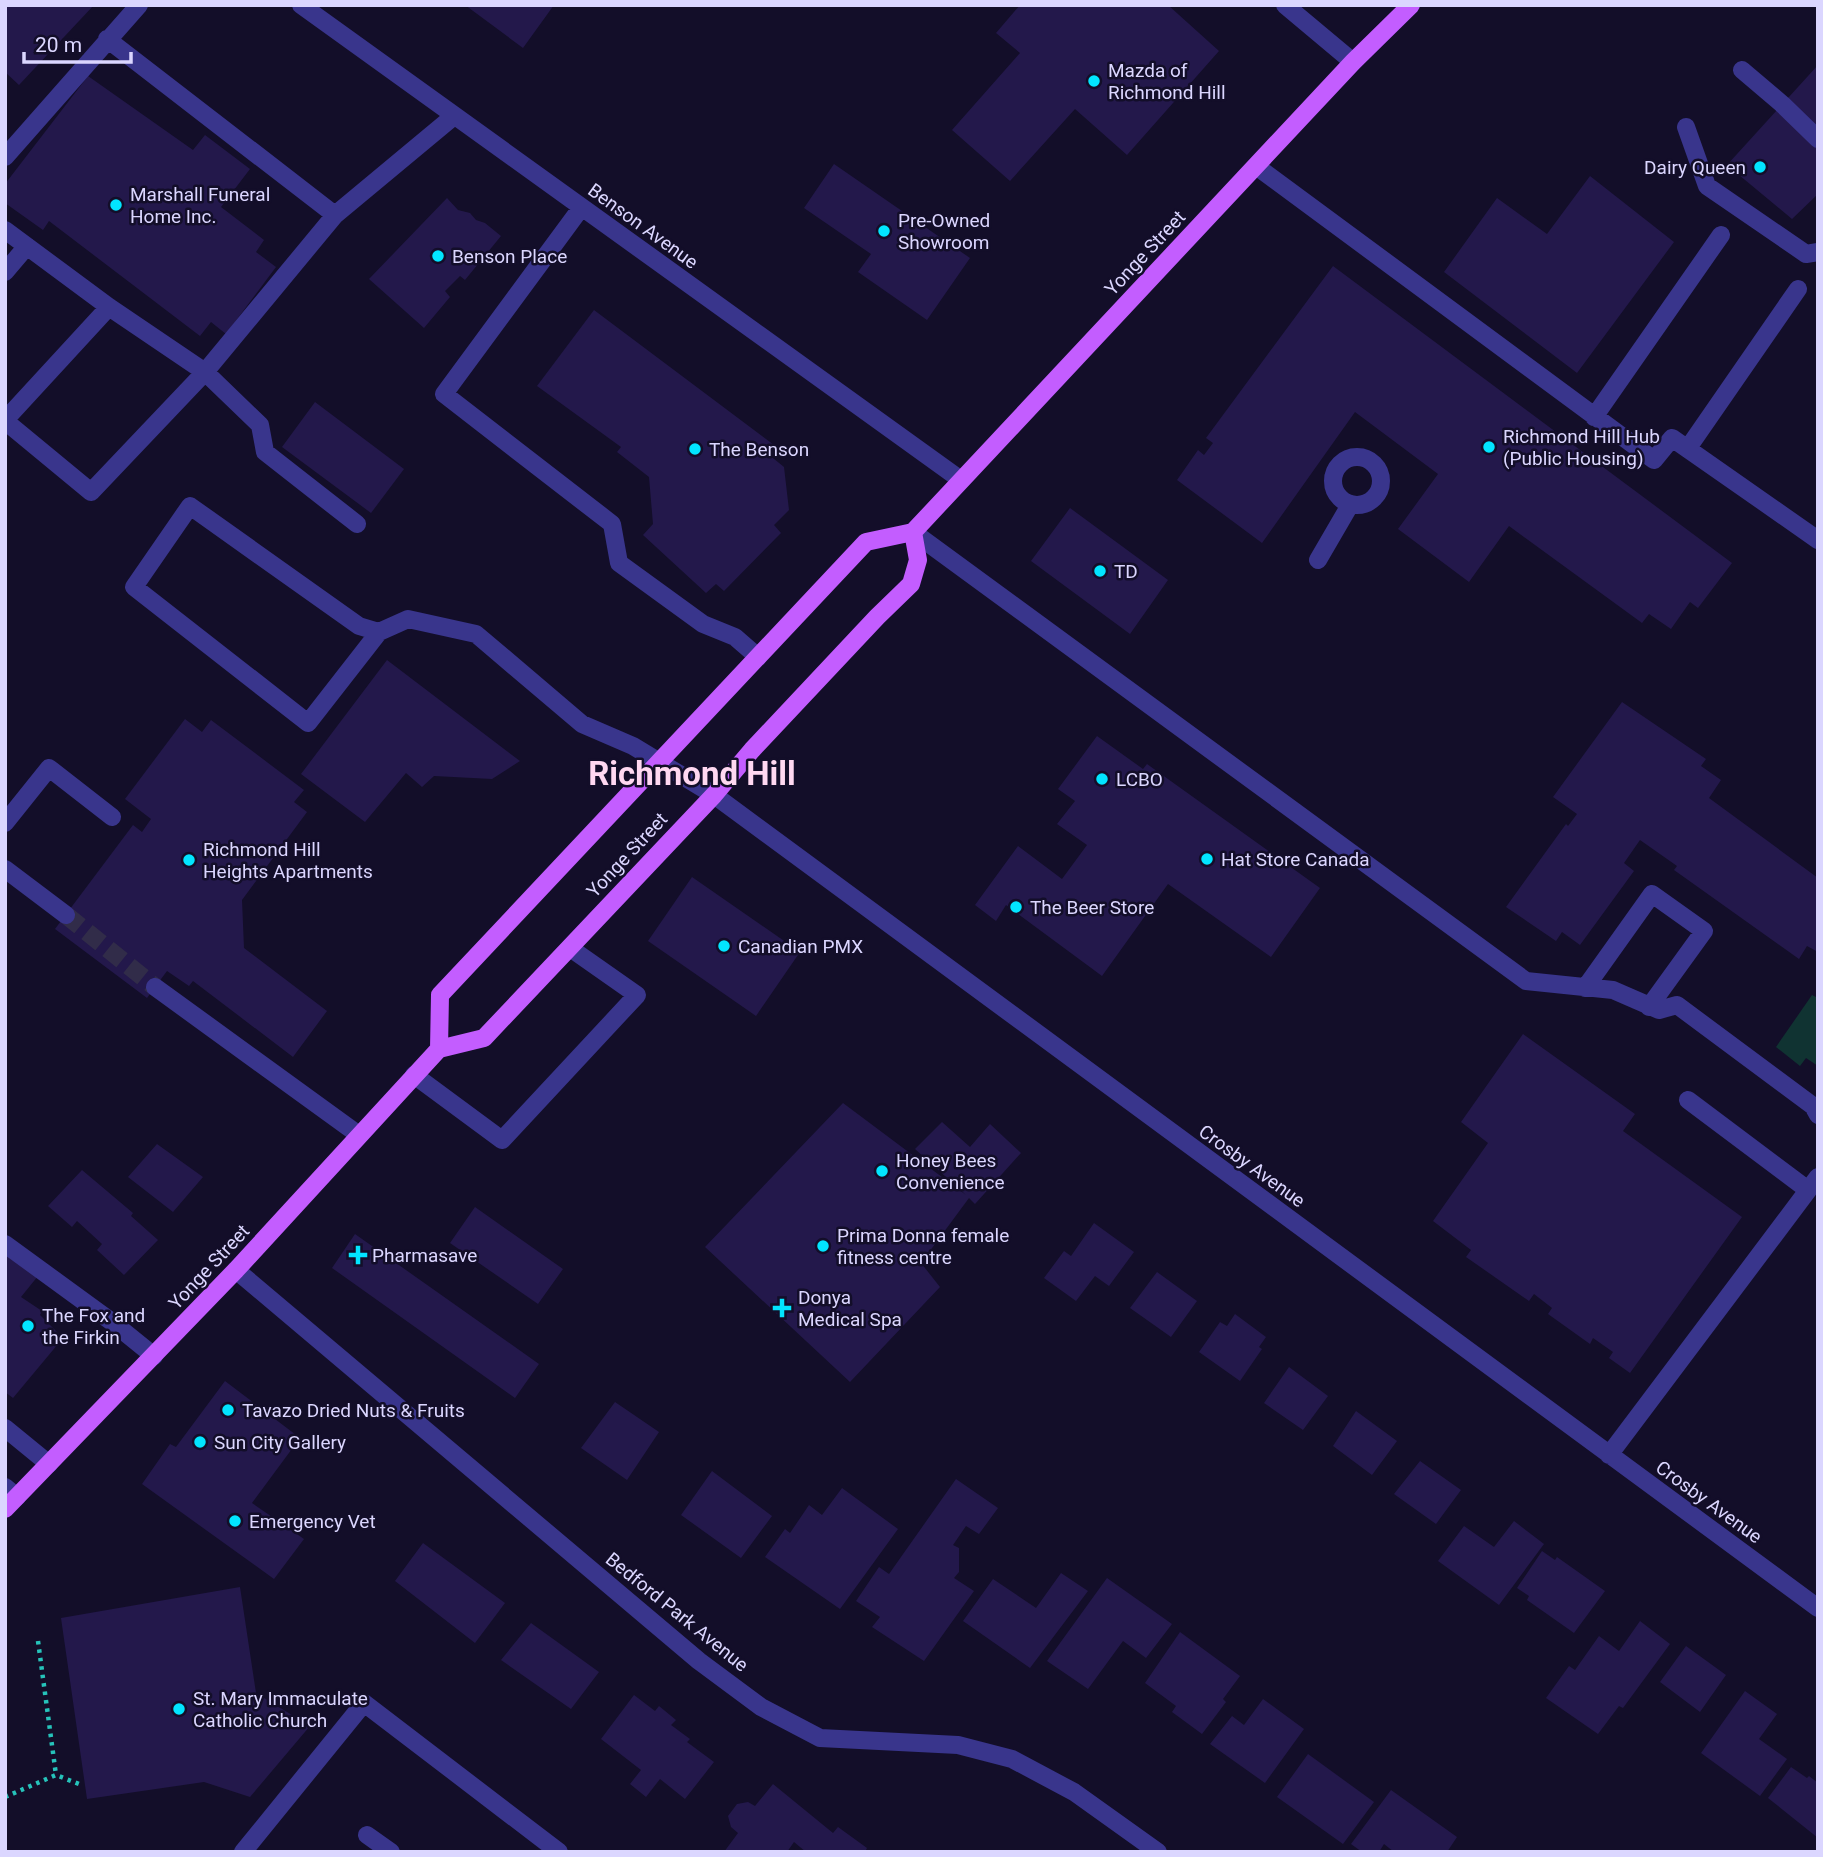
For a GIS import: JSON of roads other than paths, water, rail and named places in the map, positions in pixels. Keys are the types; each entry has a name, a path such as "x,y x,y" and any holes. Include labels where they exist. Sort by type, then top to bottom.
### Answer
{"main road":[{"name":"Yonge Street","path":"439,1049 440,995 866,542 913,532 1353,62 1411,5"},
{"name":"Yonge Street","path":"9,1498 49,1464 154,1356 439,1049 484,1038 714,795 752,750 911,584 918,560 913,532"}],"street":[{"path":"5,157 139,5"},
{"name":"Benson Avenue","path":"301,5 961,480"},
{"path":"1284,5 1353,62"},
{"path":"107,39 335,215"},
{"path":"1742,70 1818,139"},
{"path":"109,307 5,421 92,492 205,372 335,215 454,116"},
{"path":"1686,127 1707,186 1806,254 1818,252"},
{"path":"1256,166 1654,460 1672,438 1818,540"},
{"path":"581,208 444,394 612,524 619,563 703,624 736,637 758,657"},
{"path":"5,230 109,307 205,372 260,425 265,452 358,524"},
{"path":"1594,417 1721,235"},
{"path":"5,272 27,246"},
{"path":"1688,448 1798,289"},
{"path":"1318,560 1350,505"},
{"path":"190,506 359,626 379,632 308,723 134,587 190,506"},
{"path":"913,532 1526,981 1613,990 1660,1010 1677,1005 1814,1106 1818,1115"},
{"name":"Crosby Avenue","path":"379,632 408,619 476,634 582,724 633,746 714,795 1818,1608"},
{"path":"5,823 49,768 112,817"},
{"path":"5,869 65,915"},
{"path":"1585,988 1652,894 1704,931 1649,1007"},
{"path":"414,1075 502,1140 637,995 570,948"},
{"path":"155,987 359,1135"},
{"path":"1609,1455 1813,1184 1688,1100"},
{"path":"5,1244 154,1356"},
{"name":"Bedford Park Avenue","path":"236,1270 699,1661 761,1707 820,1738 958,1745 1012,1759 1074,1792 1158,1852"},
{"path":"5,1428 49,1464"},
{"path":"243,1852 364,1703 559,1852"},
{"path":"367,1835 391,1852"}],"tunnel":[{"path":"66,915 155,987"}],"place":[{"name":"Mazda of Richmond Hill","path":"1094,81"},
{"name":"Dairy Queen","path":"1760,167"},
{"name":"Marshall Funeral Home Inc.","path":"116,205"},
{"name":"Pre-Owned Showroom","path":"884,231"},
{"name":"Benson Place","path":"438,256"},
{"name":"Richmond Hill Hub (Public Housing)","path":"1489,447"},
{"name":"The Benson","path":"695,449"},
{"name":"TD","path":"1100,571"},
{"name":"LCBO","path":"1102,779"},
{"name":"Hat Store Canada","path":"1207,859"},
{"name":"Richmond Hill Heights Apartments","path":"189,860"},
{"name":"The Beer Store","path":"1016,907"},
{"name":"Canadian PMX","path":"724,946"},
{"name":"Honey Bees Convenience","path":"882,1171"},
{"name":"Prima Donna female fitness centre","path":"823,1246"},
{"name":"Pharmasave","path":"358,1255"},
{"name":"Donya Medical Spa","path":"782,1308"},
{"name":"The Fox and the Firkin","path":"28,1326"},
{"name":"Tavazo Dried Nuts & Fruits","path":"228,1410"},
{"name":"Sun City Gallery","path":"200,1442"},
{"name":"Emergency Vet","path":"235,1521"},
{"name":"St. Mary Immaculate Catholic Church","path":"179,1709"}],"district":[{"name":"Richmond Hill","path":"692,773"}]}
